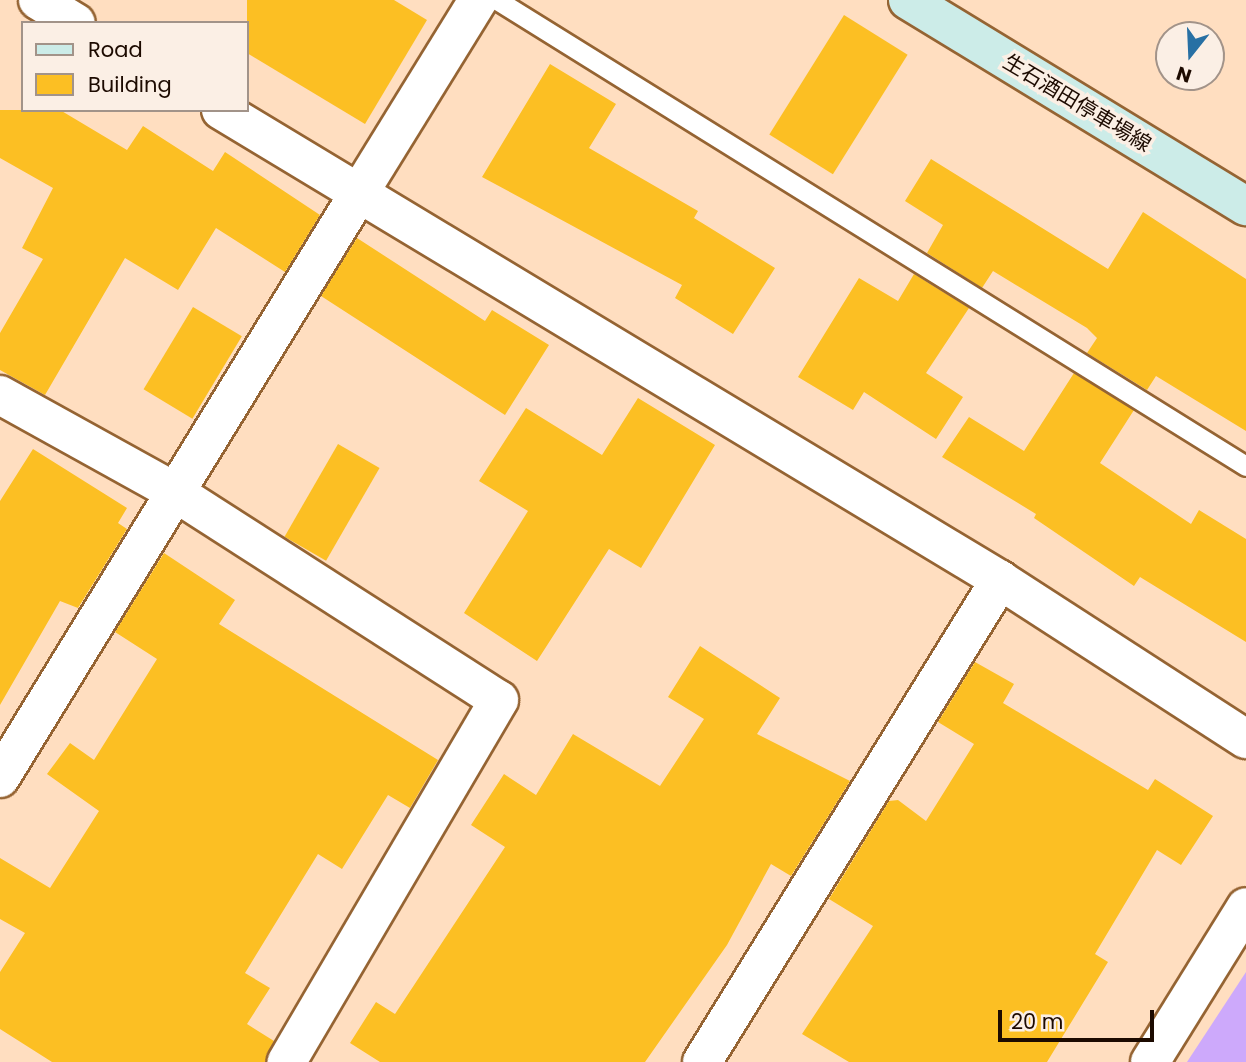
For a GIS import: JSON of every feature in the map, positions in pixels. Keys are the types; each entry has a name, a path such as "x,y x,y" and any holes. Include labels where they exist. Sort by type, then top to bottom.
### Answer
{"main road":[{"name":"生石酒田停車場線","path":"908,0 1246,206"}],"street":[{"path":"38,0 73,21"},
{"path":"0,778 173,491 478,0"},
{"path":"224,112 1000,580 1246,739"},
{"path":"0,395 173,491 499,700 286,1062"},
{"path":"702,1062 1000,580"},
{"path":"1150,1062 1246,907"}],"lane":[{"path":"497,0 1246,466"}],"shaded area":[{"path":"1246,972 1246,1062 1187,1062"}],"building":[{"path":"247,0 394,0 427,20 365,124 248,54"},
{"path":"844,15 908,55 833,174 769,135"},
{"path":"550,64 616,104 589,148 698,211 694,218 775,268 733,334 675,298 682,285 482,177"},
{"path":"0,110 63,112 127,150 143,126 213,171 225,152 320,215 285,272 216,228 178,290 125,258 45,395 0,370 0,333 43,259 22,248 53,188 0,158"},
{"path":"931,159 1108,269 1143,212 1246,279 1246,431 1156,376 1147,390 1087,353 1097,338 1087,328 993,271 982,288 927,253 943,225 905,201"},
{"path":"357,238 485,321 492,310 549,345 505,415 321,296"},
{"path":"914,274 969,308 926,373 963,397 936,439 864,392 853,410 798,377 859,278 898,301"},
{"path":"193,307 242,336 192,419 144,389"},
{"path":"1074,373 1134,410 1100,463 1191,524 1199,510 1246,539 1246,642 1140,577 1134,586 1034,518 1036,514 942,457 969,417 1024,451"},
{"path":"638,398 715,445 641,568 609,549 537,661 464,613 528,511 479,481 526,408 602,455"},
{"path":"338,444 380,468 326,561 284,537"},
{"path":"33,449 127,508 118,523 127,529 78,608 60,601 0,705 0,501"},
{"path":"164,553 235,600 219,624 438,760 410,808 388,795 342,869 318,854 245,973 270,988 247,1024 274,1041 265,1062 52,1062 0,1029 0,972 25,933 0,919 0,858 50,888 99,811 47,774 70,743 94,760 157,659 115,632"},
{"path":"700,646 780,698 757,734 850,781 791,876 771,864 727,945 645,1062 380,1062 350,1043 376,1002 395,1014 505,847 471,825 504,774 536,795 573,734 660,786 704,719 668,697"},
{"path":"975,662 1014,684 1003,703 1148,790 1155,779 1213,816 1181,865 1157,850 1095,954 1108,962 1047,1062 849,1062 802,1034 873,926 829,899 889,801 898,800 926,821 974,744 938,722"}]}
